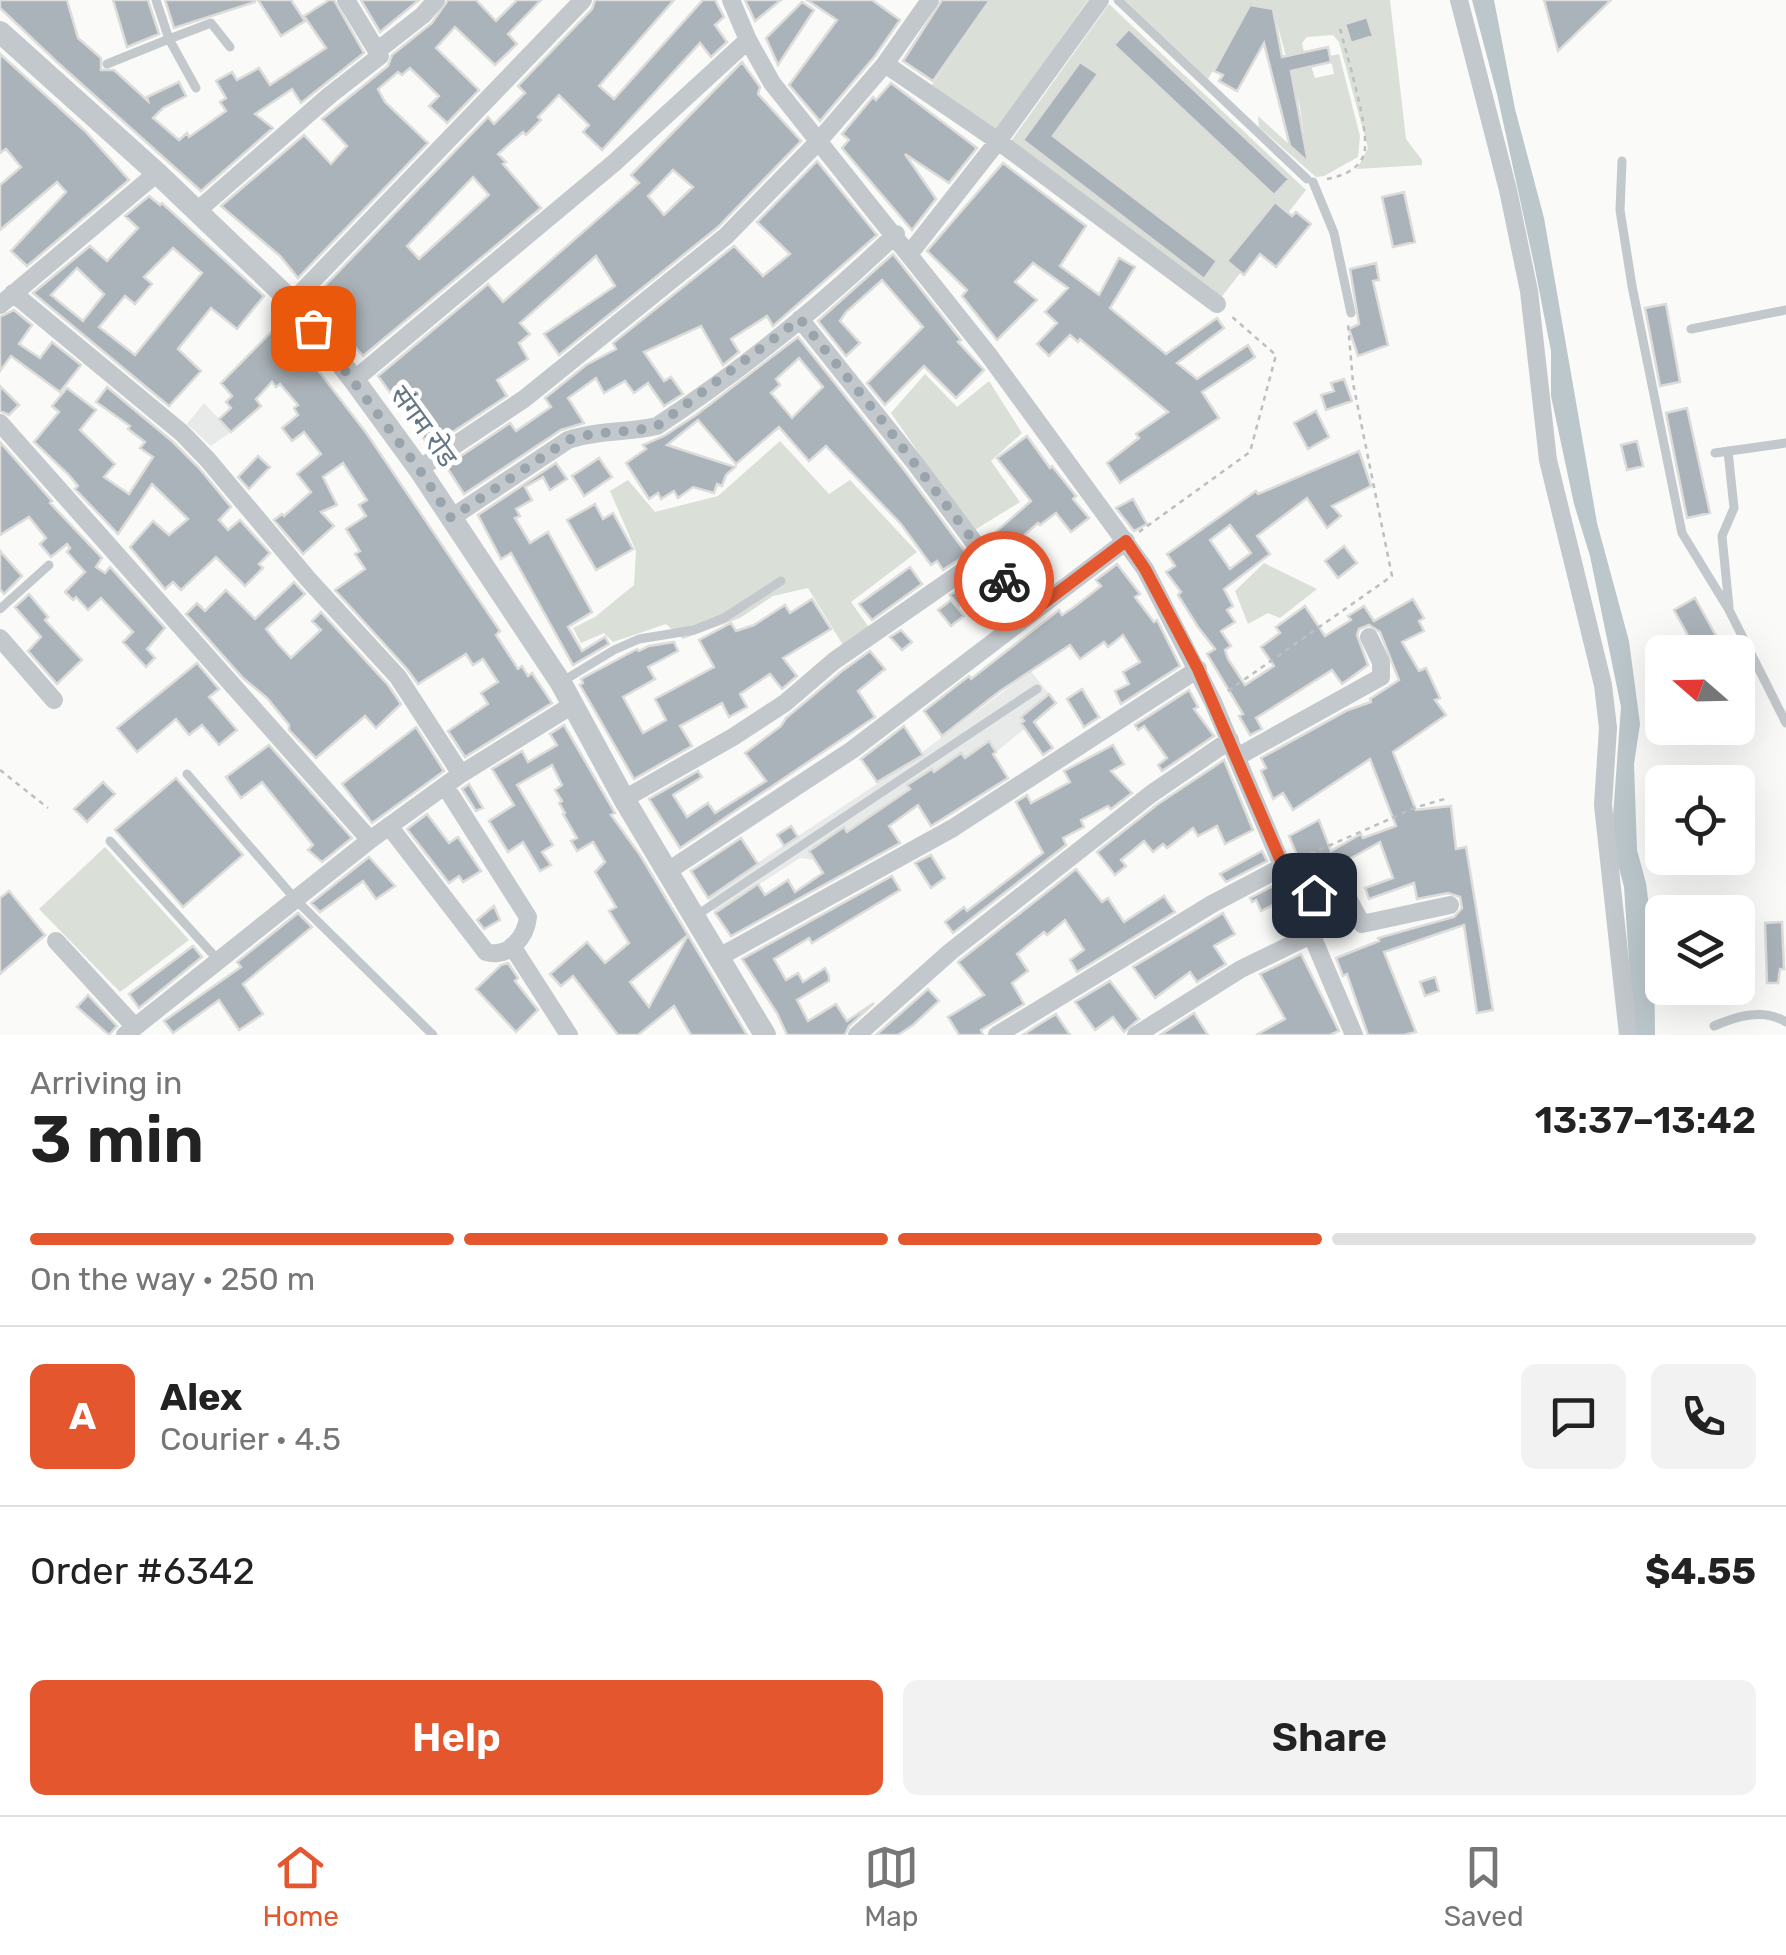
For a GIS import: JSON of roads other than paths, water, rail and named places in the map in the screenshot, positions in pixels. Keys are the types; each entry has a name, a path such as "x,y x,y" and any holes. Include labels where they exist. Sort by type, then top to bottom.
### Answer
{"street":[{"path":"197,211 380,56 346,0"},
{"path":"377,51 436,0"},
{"path":"292,302 583,0"},
{"path":"730,0 772,82 817,143 896,234 1145,569 1213,702 1351,1034"},
{"path":"419,469 524,400 726,236 817,143 885,64 930,0"},
{"path":"910,253 998,141 1100,0"},
{"path":"1460,0 1508,190 1529,292 1548,460 1603,684 1608,728 1603,805 1628,1035"},
{"name":"संगम रोड","path":"0,32 80,94 292,302 354,380 419,469 574,704 624,799 766,1035"},
{"path":"354,380 614,162 748,40"},
{"path":"885,64 998,141 1217,304"},
{"path":"158,173 7,298 195,446 398,677 461,774"},
{"path":"451,518 568,440 657,426 800,319 896,234"},
{"path":"800,319 870,404 1028,615"},
{"path":"0,423 370,840"},
{"path":"668,871 852,750 1126,541"},
{"path":"624,799 733,737 785,702 847,652 984,556"},
{"path":"857,1035 950,952 1151,794 1233,748 1381,678 1381,662 1369,637"},
{"path":"0,638 54,700"},
{"path":"721,956 954,828 1198,669"},
{"path":"134,1028 389,826 461,774 574,704"},
{"path":"389,826 486,952 496,955 512,946 527,928 528,917 445,786"},
{"path":"996,1035 1212,904 1284,866"},
{"path":"1299,903 1340,884 1362,924 1450,905"},
{"path":"1136,1035 1227,977 1312,934"},
{"path":"56,941 134,1028 158,1035"},
{"path":"512,946 569,1035"}],"lane":[{"path":"156,0 169,39 196,88"},
{"path":"1118,0 1310,180 1334,234 1351,313"},
{"path":"107,64 212,24 230,47"},
{"path":"1622,161 1620,210 1632,286 1682,533 1729,610 1786,723"},
{"path":"1690,329 1786,310"},
{"path":"1714,453 1786,444"},
{"path":"1728,451 1734,508 1722,536 1729,610"},
{"path":"0,609 49,564"},
{"path":"560,683 638,639 694,630 724,618 781,581"},
{"path":"695,916 1037,690"},
{"path":"187,774 296,900 433,1035"},
{"path":"110,841 219,962"},
{"path":"1714,1026 1760,1014 1775,1015 1786,1022"}]}
